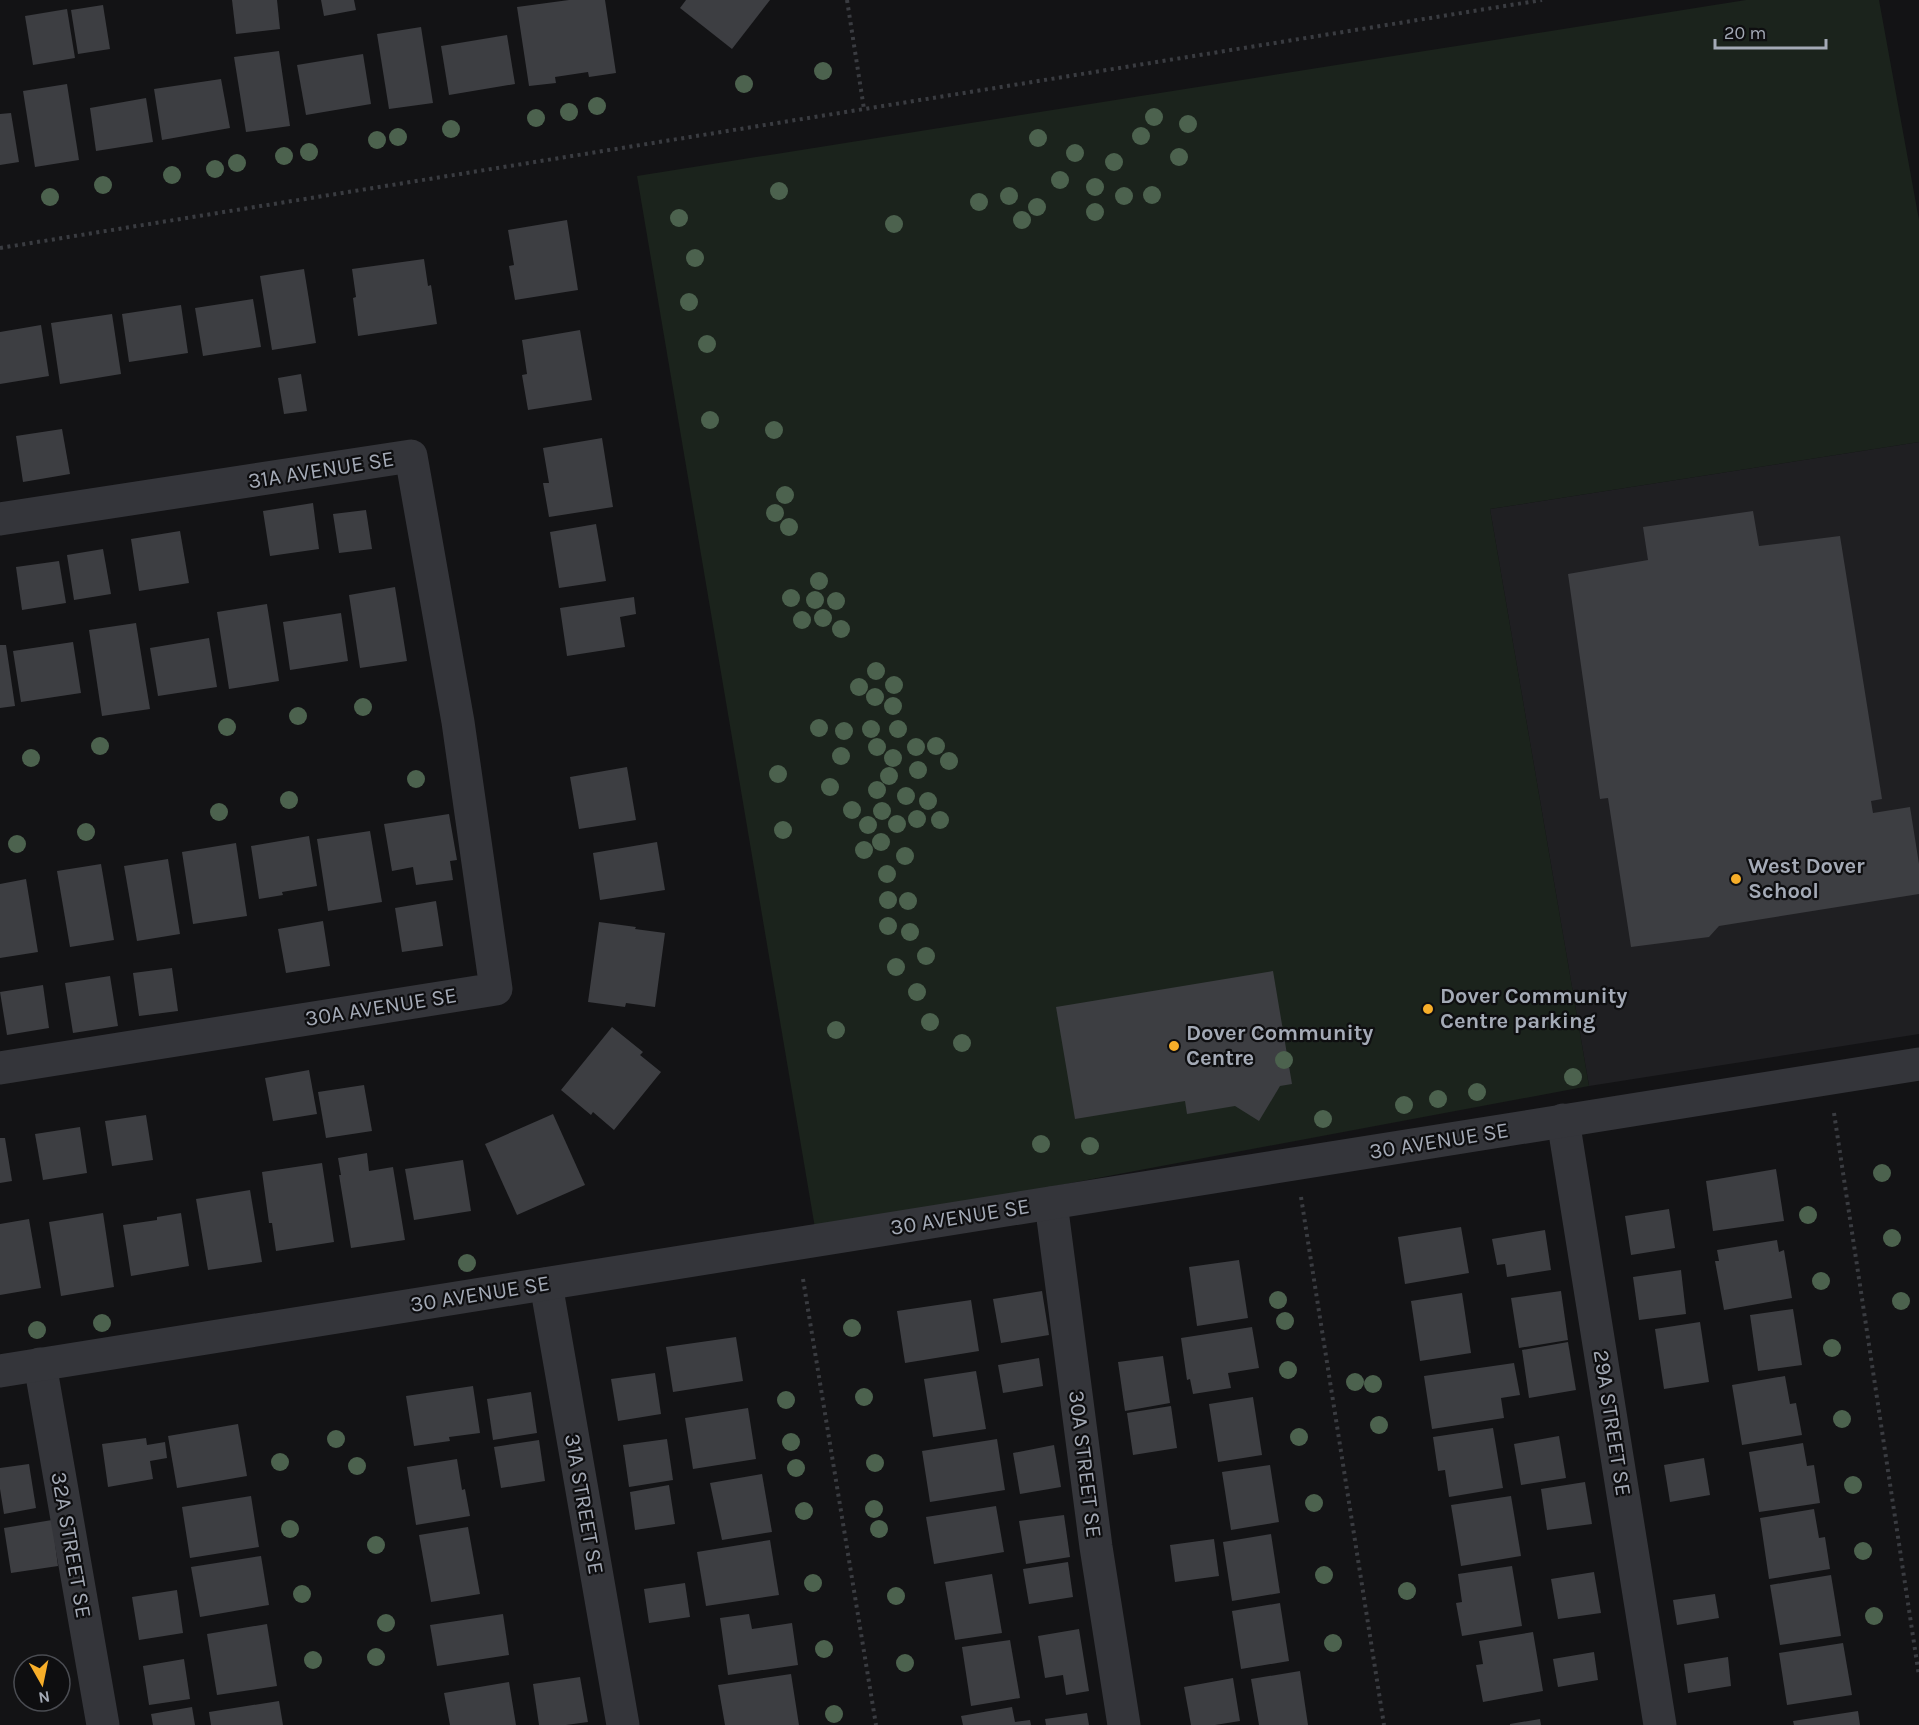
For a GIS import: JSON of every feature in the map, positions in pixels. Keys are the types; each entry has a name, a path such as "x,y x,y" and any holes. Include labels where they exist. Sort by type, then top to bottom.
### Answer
{"street":[{"name":"31A AVENUE SE","path":"0,519 411,456 458,722"},
{"name":"30A AVENUE SE","path":"0,1068 496,989 458,722"},
{"name":"30 AVENUE SE","path":"0,1371 1919,1064"},
{"name":"29A STREET SE","path":"1563,1120 1660,1725"},
{"name":"30A STREET SE","path":"1051,1203 1096,1546 1124,1725"},
{"name":"31A STREET SE","path":"546,1284 623,1725"},
{"name":"32A STREET SE","path":"40,1364 103,1725"}],"path":[{"path":"848,0 864,109"},
{"path":"0,248 1542,0"},
{"path":"1828,1078 1919,1676"},
{"path":"1295,1164 1384,1725"},
{"path":"798,1243 876,1725"}],"shaded area":[{"path":"1746,0 1879,0 1919,220 1919,442 1490,509 1589,1086 1023,1192 815,1228 637,176"},
{"name":"West Dover School","path":"1919,442 1919,1034 1589,1086 1490,509"}],"building":[{"path":"232,0 277,0 280,29 236,34"},
{"path":"321,0 354,0 356,10 324,16"},
{"path":"569,0 605,0 616,73 589,77 588,72 555,77 556,83 529,86 517,7"},
{"path":"686,0 770,0 732,49 680,8"},
{"path":"103,5 110,49 78,54 71,10"},
{"path":"67,9 75,58 33,65 25,16"},
{"path":"421,27 433,103 389,109 377,34"},
{"path":"507,35 515,84 449,95 441,46"},
{"path":"279,51 290,126 246,132 234,57"},
{"path":"363,54 371,104 306,115 297,65"},
{"path":"221,79 230,128 162,140 154,89"},
{"path":"67,84 79,160 35,167 23,91"},
{"path":"146,98 153,142 96,151 90,108"},
{"path":"11,113 19,162 0,165 0,114"},
{"path":"567,220 578,290 515,300 509,266 514,265 508,230"},
{"path":"424,259 437,324 358,336 352,269"},
{"path":"304,269 316,343 272,350 260,276"},
{"path":"253,299 261,347 203,356 195,308"},
{"path":"181,305 188,353 129,362 122,314"},
{"path":"112,314 121,374 60,384 51,323"},
{"path":"41,325 49,376 0,384 0,332"},
{"path":"580,330 592,400 528,410 522,375 527,374 522,340"},
{"path":"301,374 307,411 284,414 278,378"},
{"path":"62,429 70,474 23,482 16,436"},
{"path":"602,438 613,507 549,517 543,483 549,483 543,448"},
{"path":"313,503 319,549 270,556 263,511"},
{"path":"366,510 372,549 339,553 333,514"},
{"path":"1753,511 1759,546 1840,536 1882,799 1871,801 1873,813 1910,807 1919,864 1919,894 1719,926 1709,937 1631,947 1608,798 1600,799 1568,574 1648,560 1643,527"},
{"path":"596,524 606,581 559,588 550,532"},
{"path":"180,531 189,583 139,591 131,539"},
{"path":"103,549 111,594 74,600 67,555"},
{"path":"59,561 66,603 22,610 16,567"},
{"path":"395,587 407,661 360,668 349,595"},
{"path":"634,597 636,614 620,617 625,647 567,656 560,608"},
{"path":"267,604 279,681 229,689 217,612"},
{"path":"341,613 348,661 290,670 283,622"},
{"path":"136,623 150,709 102,716 89,630"},
{"path":"209,638 217,687 158,696 150,648"},
{"path":"73,642 81,693 21,702 13,651"},
{"path":"0,645 6,645 15,706 0,708"},
{"path":"627,767 636,820 579,829 570,777"},
{"path":"449,814 457,860 450,861 453,880 416,885 413,867 392,871 384,824"},
{"path":"370,831 382,902 328,911 317,839"},
{"path":"309,836 317,886 282,892 283,895 259,899 251,846"},
{"path":"657,842 665,890 600,900 593,853"},
{"path":"236,843 247,916 193,924 182,852"},
{"path":"168,859 180,934 137,941 124,866"},
{"path":"101,864 114,940 70,947 57,871"},
{"path":"26,879 38,952 0,958 0,884"},
{"path":"436,901 443,946 402,952 395,908"},
{"path":"323,921 330,966 286,973 278,929"},
{"path":"599,922 665,933 655,1007 626,1003 625,1007 588,1002"},
{"path":"172,968 178,1011 139,1016 133,973"},
{"name":"Dover Community Centre","path":"1273,971 1292,1084 1280,1086 1259,1121 1235,1106 1187,1114 1185,1101 1075,1119 1056,1007"},
{"path":"110,976 118,1026 73,1033 65,983"},
{"path":"43,985 49,1028 7,1035 0,992"},
{"path":"612,1027 643,1052 640,1055 661,1072 614,1130 593,1112 591,1115 561,1090"},
{"path":"309,1070 317,1114 273,1121 265,1078"},
{"path":"364,1085 372,1131 326,1138 318,1092"},
{"path":"553,1114 585,1185 517,1215 485,1144"},
{"path":"146,1115 153,1160 112,1166 105,1121"},
{"path":"80,1127 87,1173 43,1180 35,1134"},
{"path":"0,1138 5,1138 12,1181 0,1183"},
{"path":"367,1153 369,1171 393,1167 405,1240 351,1248 338,1158"},
{"path":"463,1160 471,1211 414,1220 405,1169"},
{"path":"322,1163 334,1242 276,1251 272,1223 269,1223 262,1172"},
{"path":"1776,1169 1784,1221 1713,1231 1706,1181"},
{"path":"250,1190 262,1262 208,1270 196,1199"},
{"path":"1669,1209 1675,1248 1631,1255 1625,1216"},
{"path":"103,1213 114,1287 61,1296 49,1222"},
{"path":"181,1213 189,1266 131,1276 123,1225 157,1220 157,1217"},
{"path":"29,1219 41,1288 0,1295 0,1224"},
{"path":"1461,1227 1469,1273 1405,1284 1398,1237"},
{"path":"1545,1230 1551,1270 1507,1277 1505,1264 1497,1265 1492,1239"},
{"path":"1777,1240 1779,1252 1784,1250 1792,1298 1724,1310 1715,1261 1719,1261 1717,1250"},
{"path":"1239,1260 1248,1318 1197,1326 1189,1267"},
{"path":"1681,1270 1686,1314 1639,1320 1633,1277"},
{"path":"1042,1291 1049,1335 1001,1343 993,1299"},
{"path":"1561,1291 1568,1340 1519,1348 1511,1298"},
{"path":"1462,1293 1471,1353 1420,1361 1411,1301"},
{"path":"971,1300 979,1351 905,1363 897,1311"},
{"path":"1793,1309 1802,1365 1758,1371 1750,1315"},
{"path":"1700,1322 1709,1382 1664,1389 1655,1329"},
{"path":"1252,1327 1259,1368 1228,1373 1231,1388 1193,1394 1190,1379 1187,1380 1181,1338"},
{"path":"736,1337 743,1381 673,1392 666,1347"},
{"path":"1568,1342 1576,1390 1529,1398 1522,1350"},
{"path":"1163,1356 1170,1403 1125,1411 1118,1362"},
{"path":"1039,1358 1043,1386 1003,1393 998,1365"},
{"path":"1514,1363 1520,1395 1501,1398 1504,1418 1432,1429 1424,1376"},
{"path":"976,1371 986,1429 933,1437 924,1379"},
{"path":"655,1373 661,1414 618,1421 611,1379"},
{"path":"1785,1376 1790,1404 1796,1403 1802,1435 1742,1445 1732,1385"},
{"path":"473,1386 480,1433 449,1437 450,1441 414,1446 406,1396"},
{"path":"531,1392 537,1433 493,1440 487,1399"},
{"path":"1253,1397 1262,1455 1218,1462 1209,1404"},
{"path":"1171,1406 1177,1448 1133,1455 1127,1413"},
{"path":"748,1408 756,1459 693,1469 685,1418"},
{"path":"238,1424 247,1476 177,1488 168,1436"},
{"path":"1493,1428 1503,1488 1449,1497 1445,1470 1438,1471 1433,1437"},
{"path":"1559,1436 1566,1478 1521,1485 1514,1444"},
{"path":"146,1438 147,1445 165,1442 167,1458 150,1461 153,1479 108,1487 102,1444"},
{"path":"667,1439 673,1480 629,1487 623,1445"},
{"path":"997,1439 1005,1490 930,1502 922,1451"},
{"path":"539,1440 545,1481 501,1488 494,1447"},
{"path":"1803,1443 1807,1466 1814,1465 1820,1503 1759,1512 1749,1452"},
{"path":"1054,1445 1061,1487 1020,1494 1013,1453"},
{"path":"1704,1458 1710,1495 1670,1502 1664,1465"},
{"path":"457,1459 462,1490 465,1489 470,1516 416,1525 407,1467"},
{"path":"29,1464 36,1508 4,1514 0,1489 0,1468"},
{"path":"1270,1465 1279,1522 1231,1530 1222,1472"},
{"path":"762,1474 772,1532 722,1540 710,1483"},
{"path":"1585,1482 1592,1524 1547,1530 1541,1489"},
{"path":"669,1485 675,1524 635,1530 630,1492"},
{"path":"251,1496 259,1547 190,1558 182,1507"},
{"path":"1511,1496 1521,1556 1461,1566 1451,1505"},
{"path":"996,1506 1004,1552 934,1564 926,1517"},
{"path":"1814,1509 1819,1538 1825,1537 1830,1569 1769,1579 1760,1518"},
{"path":"1064,1515 1070,1557 1026,1564 1019,1521"},
{"path":"52,1520 58,1566 11,1573 4,1528"},
{"path":"468,1527 480,1594 431,1602 419,1535"},
{"path":"1271,1534 1280,1593 1232,1601 1223,1542"},
{"path":"1214,1539 1219,1576 1175,1582 1170,1545"},
{"path":"770,1540 779,1595 706,1606 697,1552"},
{"path":"261,1556 269,1605 200,1617 191,1567"},
{"path":"1068,1562 1073,1597 1029,1604 1023,1569"},
{"path":"1512,1566 1522,1626 1462,1636 1456,1603 1462,1602 1458,1574"},
{"path":"1594,1572 1601,1613 1558,1619 1551,1579"},
{"path":"992,1574 1002,1633 955,1640 945,1582"},
{"path":"1831,1575 1841,1636 1780,1645 1770,1585"},
{"path":"685,1583 690,1617 649,1623 644,1589"},
{"path":"177,1590 183,1633 139,1640 132,1597"},
{"path":"1715,1594 1719,1618 1677,1625 1673,1600"},
{"path":"1280,1603 1289,1661 1241,1669 1232,1611"},
{"path":"503,1614 509,1655 437,1666 430,1625"},
{"path":"749,1614 752,1629 792,1623 798,1665 728,1675 720,1618"},
{"path":"267,1624 277,1686 217,1695 207,1634"},
{"path":"1079,1629 1089,1691 1066,1695 1063,1675 1045,1678 1038,1636"},
{"path":"1533,1632 1543,1691 1483,1702 1476,1665 1483,1664 1479,1641"},
{"path":"1010,1640 1020,1698 971,1706 962,1647"},
{"path":"1843,1643 1852,1695 1787,1705 1779,1653"},
{"path":"1594,1652 1598,1680 1558,1687 1553,1659"},
{"path":"1728,1657 1731,1686 1688,1693 1684,1664"},
{"path":"184,1659 190,1699 149,1705 143,1666"},
{"path":"1300,1671 1308,1725 1259,1725 1251,1679"},
{"path":"791,1674 799,1725 725,1725 718,1685"},
{"path":"580,1677 588,1722 539,1725 533,1684"},
{"path":"1233,1678 1240,1721 1215,1725 1191,1725 1184,1687"},
{"path":"509,1682 516,1725 450,1725 444,1693"},
{"path":"279,1701 283,1725 211,1725 209,1712"},
{"path":"192,1707 195,1725 153,1725 151,1714"},
{"path":"1012,1707 1015,1722 1030,1720 1031,1725 963,1725 961,1716"},
{"path":"1858,1711 1860,1725 1794,1725 1793,1721"},
{"path":"1087,1713 1089,1725 1046,1725 1045,1719"},
{"path":"1540,1719 1541,1725 1510,1725 1510,1724"}],"place":[{"name":"West Dover School","path":"1736,879"},
{"name":"Dover Community Centre parking","path":"1428,1009"},
{"name":"Dover Community Centre","path":"1174,1046"}]}
